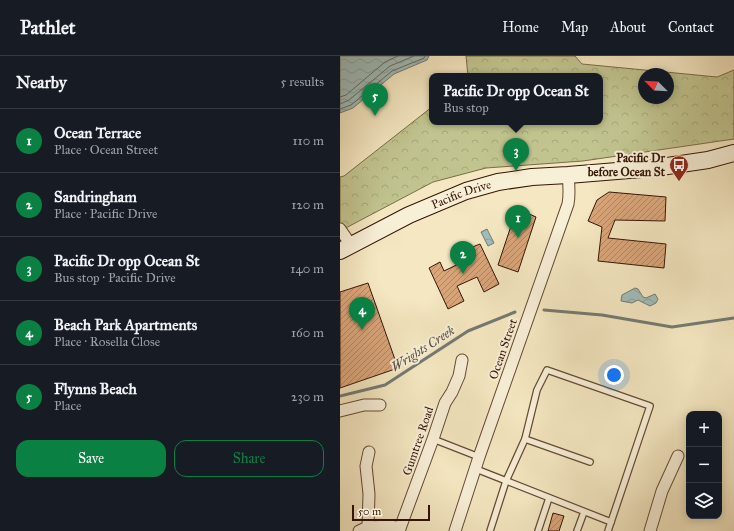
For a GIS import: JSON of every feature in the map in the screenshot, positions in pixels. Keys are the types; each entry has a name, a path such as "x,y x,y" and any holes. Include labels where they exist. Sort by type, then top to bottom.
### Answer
{"street":[{"name":"Pacific Drive","path":"345,248 409,215 481,186 532,177 654,168 708,160 734,153"},
{"name":"Ocean Street","path":"455,531 479,457 568,204 570,186 568,175"},
{"path":"340,229 345,248"},
{"name":"Gumtree Road","path":"399,530 445,403 459,376 462,360"},
{"path":"340,411 364,404 380,405"},
{"path":"369,452 366,466 370,494 364,529 390,526 399,530"},
{"path":"650,531 662,491 678,456"}],"lane":[{"path":"490,531 506,481 525,439 537,390 547,370 650,406 608,531"},
{"path":"433,439 479,457"},
{"path":"525,439 590,462"},
{"path":"476,469 611,522"},
{"path":"538,531 549,498"},
{"path":"577,531 584,512"}],"green space":[{"path":"466,56 575,56 582,64 638,69 638,104 674,104 674,73 717,77 734,70 734,139 583,161 486,168 433,182 340,231 340,177 344,176 429,109 429,125 603,125 603,73 468,73"}],"water":[{"path":"340,56 429,56 427,60 394,74 353,108 340,113"},
{"path":"487,229 494,243 488,246 481,232"},
{"path":"635,288 638,289 643,297 646,298 655,294 658,299 656,303 650,306 638,300 632,303 621,301 622,295"}],"building":[{"path":"609,192 666,197 665,221 615,220 608,238 666,244 664,268 598,261 602,227 588,221 597,200"},
{"path":"520,213 526,215 527,213 536,217 518,272 498,265 514,217 519,218"},
{"path":"480,244 499,284 484,292 477,277 457,286 464,301 448,309 429,268 440,262 444,271 473,257 470,248"},
{"path":"368,283 398,368 340,388 340,292"},
{"path":"553,513 564,516 559,531 548,531"}],"waterway":[{"name":"Wrights Creek","path":"544,310 602,315 672,327 734,318"},
{"name":"Wrights Creek","path":"340,396 385,385 468,331 515,312"}],"place":[{"name":"Flynns Beach","path":"375,116"},
{"name":"Pacific Dr opp Ocean St","path":"516,171"},
{"name":"Pacific Dr before Ocean St","path":"679,182"},
{"name":"Ocean Terrace","path":"518,238"},
{"name":"Sandringham","path":"463,274"},
{"name":"Beach Park Apartments","path":"362,330"}]}
